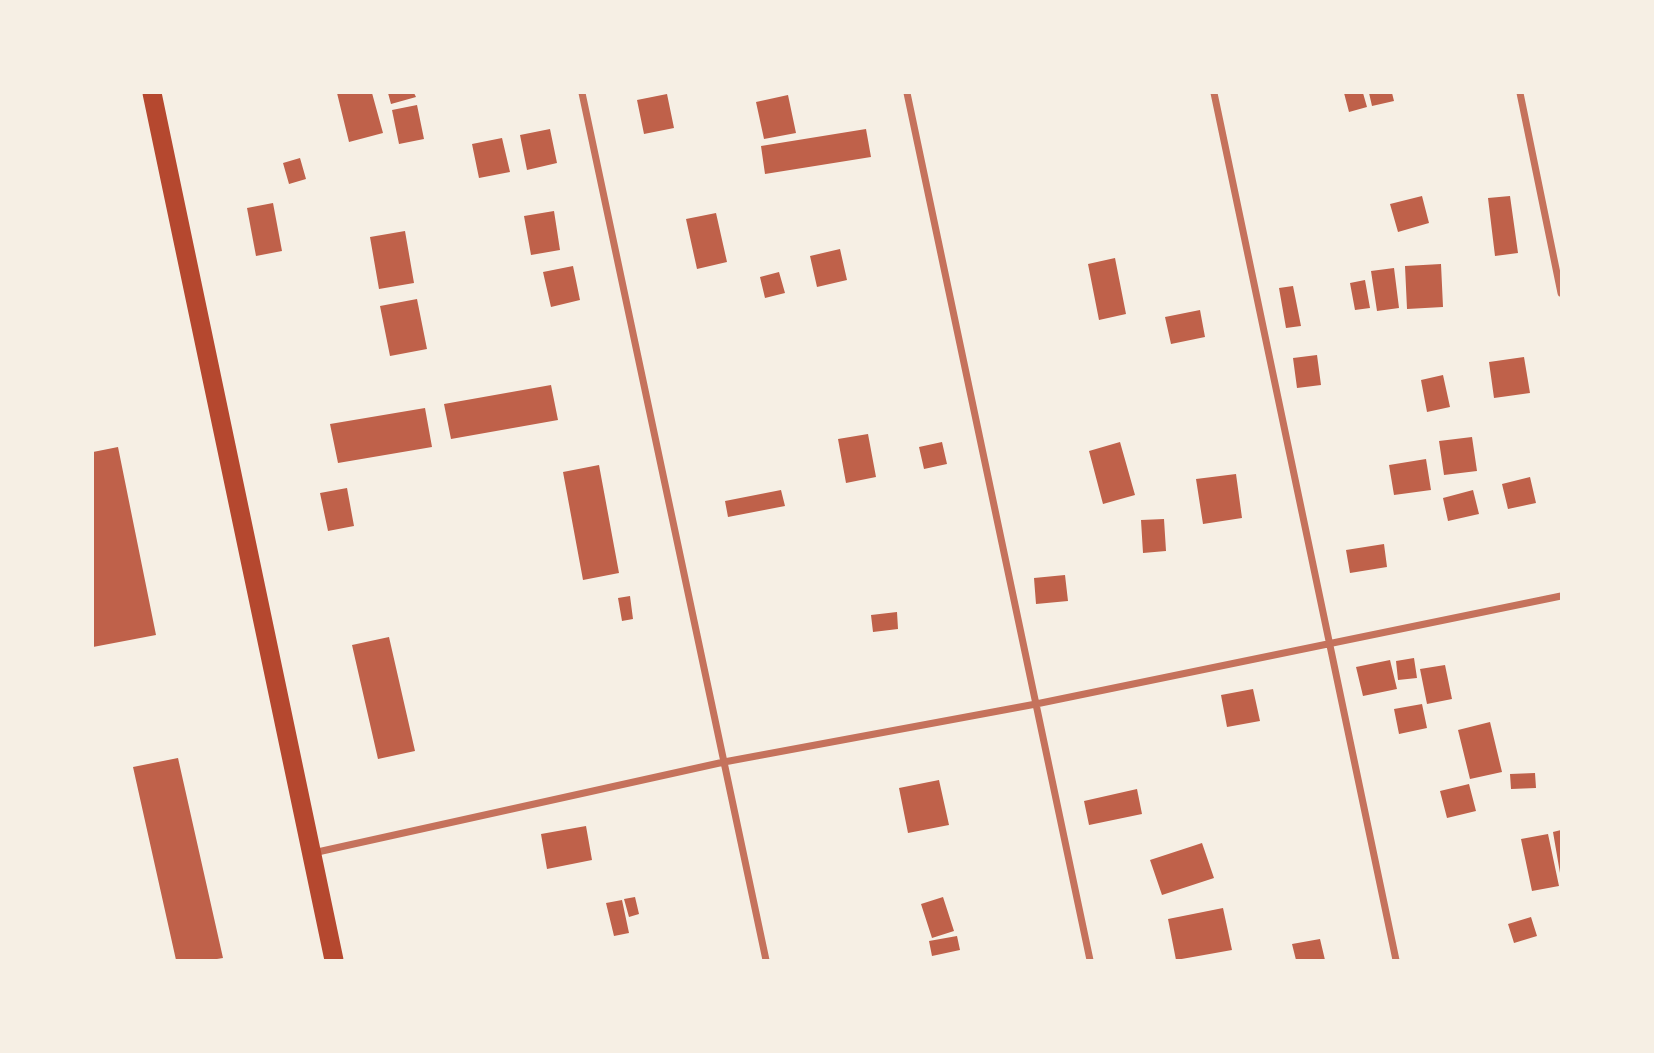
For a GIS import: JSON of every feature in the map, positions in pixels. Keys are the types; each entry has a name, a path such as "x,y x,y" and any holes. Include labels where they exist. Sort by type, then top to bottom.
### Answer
{"highway":[{"path":"152,93 334,960"}],"street":[{"path":"582,93 765,960"},
{"path":"907,93 1090,960"},
{"path":"1214,93 1395,960"},
{"path":"1520,93 1561,289"},
{"path":"312,853 724,762 1036,705 1561,596"}],"building":[{"path":"337,93 372,93 383,133 349,142"},
{"path":"388,93 414,93 416,97 391,104"},
{"path":"1344,93 1363,93 1367,107 1349,112"},
{"path":"1369,93 1392,93 1394,101 1372,106"},
{"path":"667,94 674,128 644,134 637,100"},
{"path":"788,95 796,133 764,139 756,102"},
{"path":"417,105 424,139 399,144 392,110"},
{"path":"550,129 557,163 527,170 520,135"},
{"path":"866,129 871,157 765,174 761,146"},
{"path":"502,138 510,172 479,178 472,144"},
{"path":"300,158 306,179 289,184 283,163"},
{"path":"1422,196 1429,223 1398,232 1390,204"},
{"path":"1510,196 1518,253 1495,256 1488,198"},
{"path":"273,203 282,251 256,256 247,208"},
{"path":"554,211 560,250 531,255 524,216"},
{"path":"716,213 727,262 697,269 686,219"},
{"path":"405,231 414,283 379,289 370,237"},
{"path":"840,249 847,280 817,287 810,256"},
{"path":"1115,258 1126,314 1099,320 1088,264"},
{"path":"1441,264 1443,307 1407,309 1405,266"},
{"path":"573,266 580,300 551,307 543,272"},
{"path":"1394,268 1399,308 1377,311 1371,271"},
{"path":"779,272 785,293 765,298 760,277"},
{"path":"1365,280 1370,308 1355,310 1350,283"},
{"path":"1293,286 1301,326 1286,328 1279,288"},
{"path":"417,299 427,349 390,356 380,306"},
{"path":"1200,310 1205,337 1171,344 1165,317"},
{"path":"1317,355 1321,385 1297,388 1293,358"},
{"path":"1524,357 1530,393 1494,398 1489,362"},
{"path":"1443,375 1450,407 1427,412 1421,380"},
{"path":"551,385 558,420 451,439 444,404"},
{"path":"425,408 432,447 338,463 330,424"},
{"path":"868,434 876,477 846,483 838,439"},
{"path":"1472,437 1477,471 1444,475 1439,441"},
{"path":"942,442 947,464 924,469 919,447"},
{"path":"1120,442 1135,495 1103,504 1089,451"},
{"path":"118,447 156,635 93,647 93,452"},
{"path":"1426,459 1431,490 1394,495 1389,465"},
{"path":"599,465 619,573 583,580 563,472"},
{"path":"1236,474 1242,518 1203,524 1196,479"},
{"path":"1530,477 1536,503 1508,509 1502,484"},
{"path":"347,488 354,526 328,531 320,493"},
{"path":"781,490 785,506 728,517 725,501"},
{"path":"1473,490 1479,514 1448,521 1443,498"},
{"path":"1164,519 1166,551 1143,553 1141,520"},
{"path":"1384,544 1387,567 1350,573 1346,550"},
{"path":"1065,575 1068,601 1036,604 1034,578"},
{"path":"630,596 633,619 622,621 618,598"},
{"path":"897,612 898,629 873,632 871,615"},
{"path":"389,637 415,751 378,759 352,645"},
{"path":"1414,658 1417,678 1398,680 1396,661"},
{"path":"1390,660 1397,689 1363,696 1356,667"},
{"path":"1445,665 1452,699 1427,704 1420,669"},
{"path":"1253,689 1260,721 1227,727 1221,695"},
{"path":"1422,704 1427,728 1399,734 1394,709"},
{"path":"1490,722 1502,772 1470,779 1458,730"},
{"path":"178,758 223,958 176,960 133,767"},
{"path":"1535,773 1536,788 1511,789 1510,774"},
{"path":"939,780 949,825 908,833 899,788"},
{"path":"1469,784 1476,811 1447,818 1440,791"},
{"path":"1137,789 1142,814 1089,825 1084,801"},
{"path":"586,826 592,860 547,869 541,834"},
{"path":"1561,830 1561,873 1560,873 1553,832"},
{"path":"1548,834 1559,886 1532,891 1521,839"},
{"path":"1202,843 1214,878 1162,895 1150,860"},
{"path":"635,897 639,914 629,917 624,899"},
{"path":"943,897 954,931 932,938 921,904"},
{"path":"622,900 629,933 614,936 606,903"},
{"path":"1223,908 1232,950 1176,960 1168,919"},
{"path":"1531,917 1537,936 1514,943 1508,924"},
{"path":"957,936 960,950 932,956 929,941"},
{"path":"1320,939 1325,960 1296,960 1292,944"}]}
